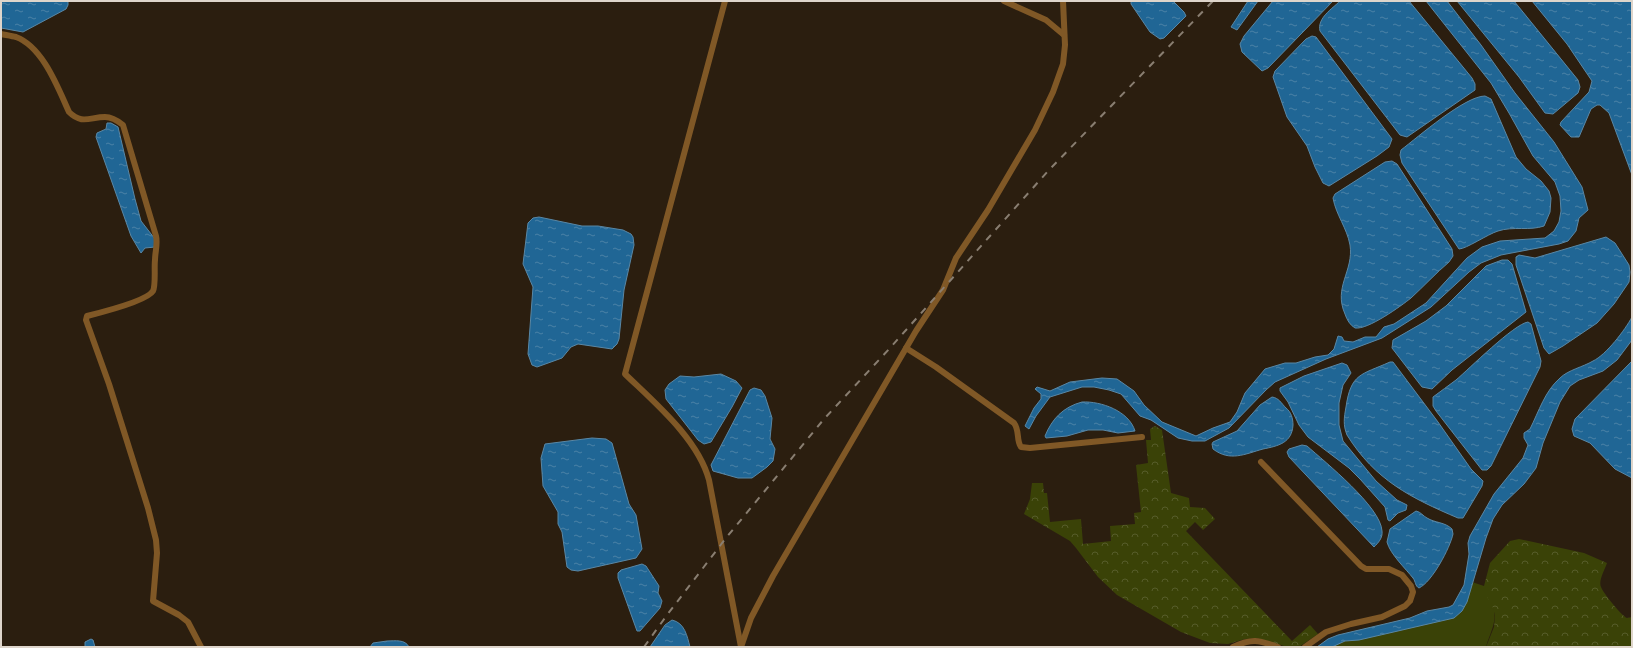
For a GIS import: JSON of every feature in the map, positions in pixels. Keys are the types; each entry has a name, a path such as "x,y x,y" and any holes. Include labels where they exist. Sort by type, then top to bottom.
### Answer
{"street":[{"path":"725,1 625,374 663,410 694,448 704,465 709,480 741,647"},
{"path":"1004,1 1046,20 1064,35"},
{"path":"741,647 751,618 773,576 919,325 943,290 956,258 988,210 1035,130 1061,70 1064,54 1063,1"},
{"path":"1,34 16,37 42,58 69,112 72,115 86,120 105,117 118,121 123,125 156,236 157,242 154,287 152,293 130,304 87,316 86,320 109,384 148,508 156,540 153,601 156,604 179,615 188,622 201,647"},
{"path":"906,348 936,367 1014,423 1018,429 1019,444 1021,448 1038,448 1142,437"},
{"path":"1261,462 1361,566 1366,569 1389,569 1402,575 1409,582 1412,590 1410,601 1405,606 1382,617 1351,624 1326,632 1305,647"},
{"path":"1233,647 1244,642 1255,640 1278,647"}],"green space":[{"path":"1155,426 1162,430 1171,493 1189,498 1190,507 1205,508 1215,519 1203,530 1195,522 1186,531 1292,641 1310,625 1318,634 1299,647 1284,646 1257,638 1245,639 1228,644 1210,643 1181,632 1117,595 1098,577 1070,541 1024,514 1030,499 1032,483 1043,483 1044,493 1047,493 1050,522 1081,519 1083,544 1111,541 1110,526 1135,524 1134,513 1141,512 1136,465 1148,463 1146,440 1151,440 1150,429"},
{"path":"1519,539 1584,553 1607,563 1600,584 1602,590 1621,613 1627,618 1632,617 1632,647 1486,647 1494,627 1495,615 1492,605 1484,592 1484,586 1490,563 1510,541"},
{"path":"1472,582 1484,586 1493,606 1495,617 1486,647 1332,647 1345,641 1359,640 1462,611"}],"water":[{"path":"1,1 68,1 68,5 66,9 23,32 1,28"},
{"path":"1131,1 1173,1 1186,16 1164,38 1160,39 1150,32 1131,4"},
{"path":"1248,1 1258,1 1237,30 1231,27"},
{"path":"1273,1 1333,1 1268,68 1262,71 1242,52 1240,44 1244,36"},
{"path":"1340,1 1409,1 1472,78 1475,84 1475,90 1407,137 1400,135 1320,31 1323,18"},
{"path":"1426,1 1447,1 1515,93 1554,142 1582,187 1588,210 1579,218 1576,231 1568,241 1501,255 1481,263 1431,307 1382,338 1326,359 1275,382 1229,428 1205,441 1192,441 1178,438 1151,420 1140,416 1121,394 1094,387 1082,387 1050,397 1036,416 1029,429 1025,426 1034,408 1041,399 1041,394 1035,389 1037,387 1050,391 1070,382 1102,378 1117,379 1134,391 1144,405 1162,422 1196,436 1230,422 1237,412 1245,393 1265,369 1285,363 1296,363 1315,357 1328,355 1334,349 1338,336 1342,337 1344,341 1353,342 1365,337 1376,337 1384,327 1394,324 1426,303 1467,258 1482,247 1500,241 1545,238 1554,231 1559,222 1561,211 1560,196 1555,182 1533,156 1491,83"},
{"path":"1457,1 1514,1 1578,80 1580,87 1578,93 1553,114 1545,113 1519,77"},
{"path":"1532,1 1632,1 1632,175 1609,113 1600,105 1597,105 1591,109 1579,137 1571,137 1560,125 1561,122 1589,92 1592,81 1567,44"},
{"path":"1312,36 1316,37 1392,139 1389,147 1377,156 1329,186 1323,183 1307,146 1287,117 1273,77 1275,71 1306,39"},
{"path":"1485,96 1491,99 1516,157 1526,169 1541,181 1549,191 1551,198 1550,212 1544,226 1498,231 1467,247 1459,249 1402,163 1400,155 1401,150 1442,118 1466,103 1476,98"},
{"path":"107,123 111,123 118,127 141,221 155,239 155,247 145,248 141,253 131,236 96,137 97,133 106,129"},
{"path":"1392,161 1397,164 1452,249 1453,256 1449,262 1406,302 1376,321 1361,328 1355,328 1346,316 1341,295 1349,263 1349,239 1336,210 1333,198 1335,194 1385,162"},
{"path":"539,217 582,226 598,226 623,230 631,234 633,237 634,245 624,290 619,339 617,344 612,349 578,344 571,347 562,358 537,367 532,365 528,354 533,287 523,264 528,223 533,218"},
{"path":"1606,237 1615,243 1629,265 1629,282 1614,304 1597,323 1549,354 1544,348 1516,265 1516,257 1519,255 1535,258"},
{"path":"1502,260 1508,260 1512,264 1526,312 1452,370 1432,389 1422,387 1392,348 1393,340 1426,321 1446,306 1486,266"},
{"path":"1632,317 1632,340 1617,360 1603,371 1579,380 1570,386 1560,402 1543,443 1536,468 1524,484 1502,505 1493,519 1467,602 1462,611 1454,618 1359,640 1345,641 1332,647 1317,647 1328,639 1338,635 1410,618 1427,611 1453,605 1464,585 1470,536 1494,494 1523,458 1528,445 1524,438 1524,433 1530,429 1546,395 1563,375 1593,361 1604,353 1625,329"},
{"path":"1528,322 1531,324 1541,361 1540,367 1491,466 1487,470 1482,470 1436,411 1433,406 1433,397 1456,380 1502,338"},
{"path":"1632,361 1632,478 1615,469 1590,443 1574,436 1572,429 1575,419"},
{"path":"1393,362 1471,469 1483,481 1482,486 1463,518 1458,518 1425,503 1395,486 1370,464 1358,451 1347,435 1344,425 1345,415 1348,396 1354,381 1365,373"},
{"path":"1342,363 1347,365 1351,373 1343,385 1339,403 1339,425 1343,441 1376,481 1397,500 1407,505 1406,510 1398,513 1390,521 1388,520 1385,507 1360,479 1349,468 1308,437 1299,425 1288,402 1280,391 1280,388 1304,376"},
{"path":"721,374 736,381 742,388 711,442 704,444 698,440 666,399 665,390 669,384 680,376 694,377"},
{"path":"754,388 761,390 765,396 772,418 770,439 775,449 773,461 752,478 738,478 713,471 711,465 750,390"},
{"path":"1272,397 1280,401 1291,415 1293,425 1290,436 1287,440 1274,447 1238,456 1225,455 1213,449 1213,442 1237,431 1260,405"},
{"path":"1082,402 1106,405 1121,413 1132,424 1135,431 1118,433 1103,430 1088,430 1067,436 1046,438 1045,436 1051,424 1059,414 1069,407"},
{"path":"592,438 606,439 612,443 629,504 636,515 642,549 636,558 578,571 571,570 567,567 562,532 558,524 558,512 543,486 541,458 545,444"},
{"path":"1302,445 1307,446 1351,486 1372,510 1379,521 1382,531 1379,542 1374,547 1289,457 1287,452 1289,449"},
{"path":"1416,511 1430,520 1449,527 1452,529 1453,534 1448,548 1435,572 1424,585 1419,588 1395,556 1387,542 1390,529"},
{"path":"642,564 646,566 659,586 658,593 662,601 660,608 640,631 637,631 618,578 618,573 621,570"},
{"path":"672,620 683,627 690,647 650,647 665,625"},
{"path":"91,639 93,640 95,647 85,647 85,642"},
{"path":"387,641 402,642 407,644 409,647 370,647 373,643"}],"railway":[{"path":"644,647 726,538 824,419 890,348 1048,171 1213,1"}]}
